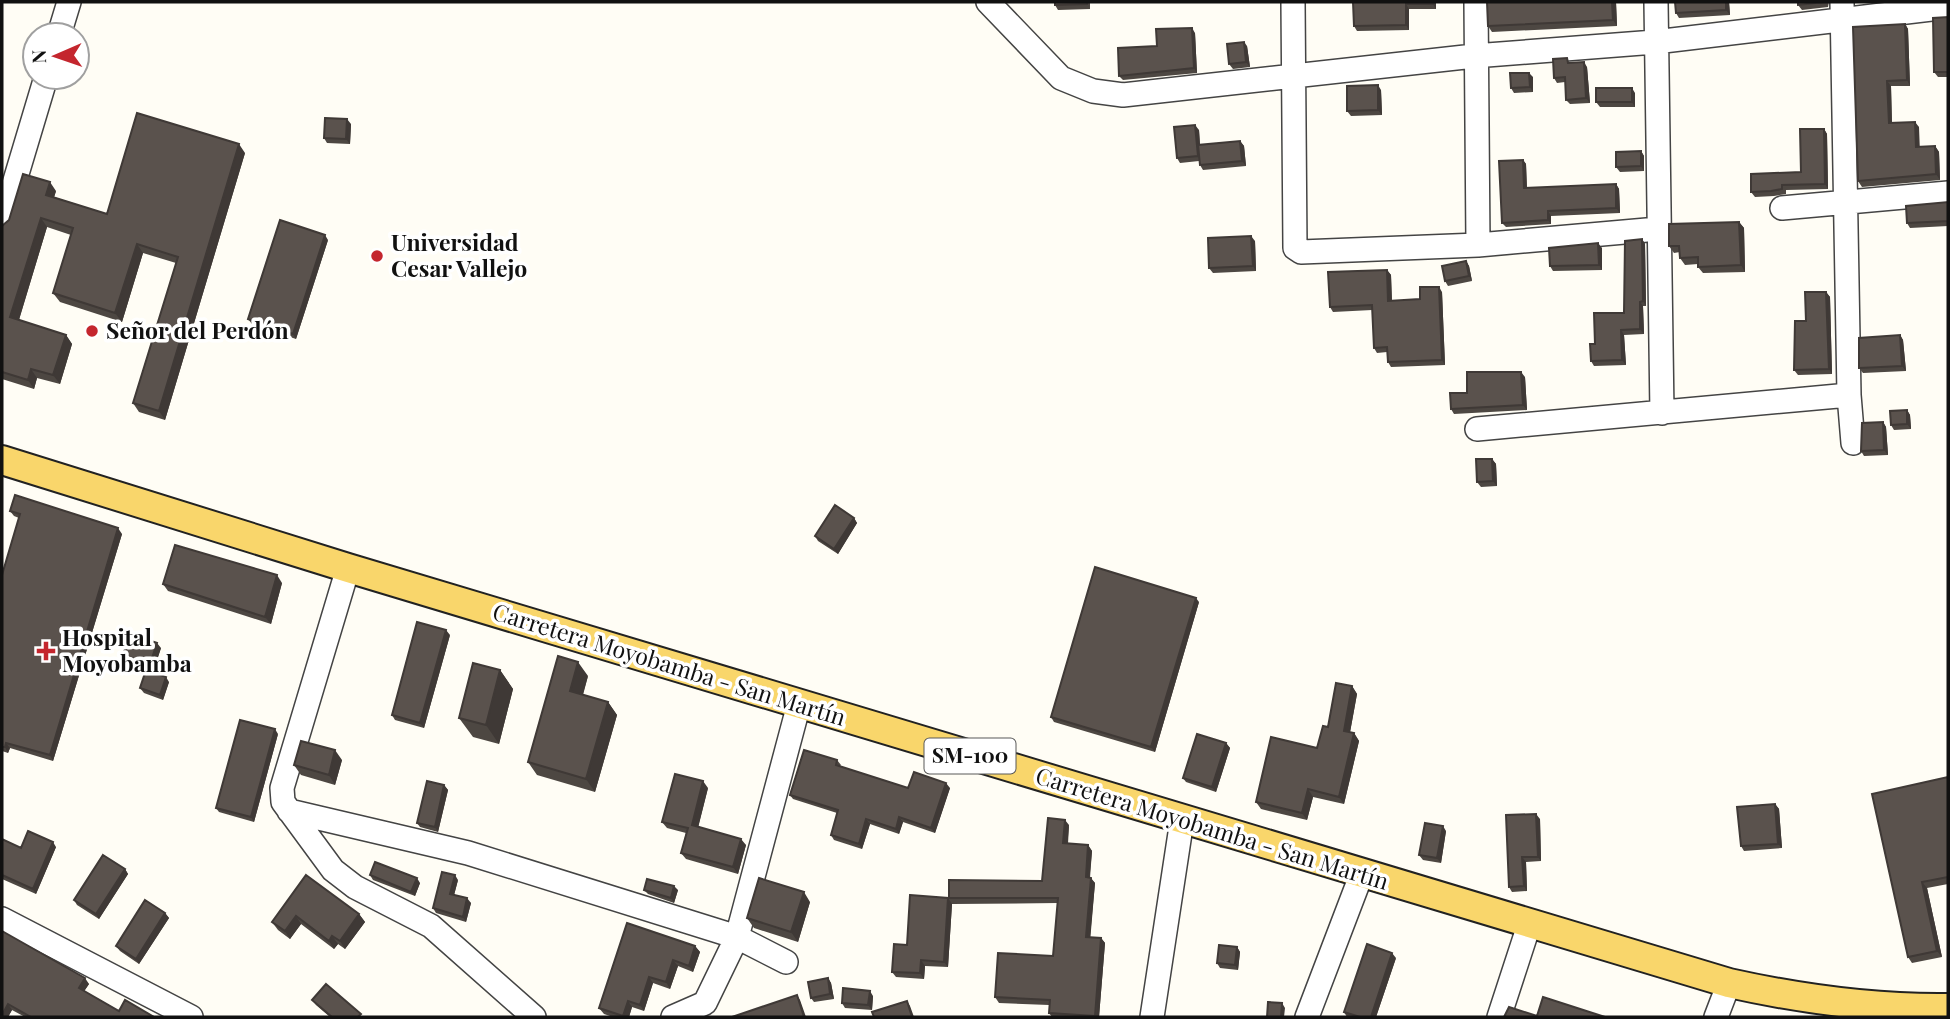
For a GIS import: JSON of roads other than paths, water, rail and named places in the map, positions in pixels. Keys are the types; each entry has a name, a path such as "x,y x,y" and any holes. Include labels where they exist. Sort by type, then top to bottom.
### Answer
{"main road":[{"name":"Carretera Moyobamba - San Martín","path":"2,460 348,568 1729,983 1786,996 1937,1011"}],"street":[{"path":"63,21 69,2"},
{"path":"988,2 1061,78 1093,91 1123,95 1474,56 1655,42 1842,11 1948,7"},
{"path":"1293,2 1295,248 1301,252 1478,245 1658,229"},
{"path":"1476,2 1474,56 1478,245"},
{"path":"1656,2 1662,413"},
{"path":"1842,11 1849,395 1853,443"},
{"path":"2,224 42,91"},
{"path":"1782,208 1948,193"},
{"path":"1477,429 1849,395"},
{"path":"348,568 282,789 283,802 333,870 355,887 431,926 534,1017"},
{"path":"673,1017 705,1003 737,937 799,704"},
{"path":"289,811 468,853 737,937 786,962"},
{"path":"1152,1017 1182,820"},
{"path":"1307,1017 1362,873"},
{"path":"2,919 191,1017"},
{"path":"1499,1017 1529,925"},
{"path":"1716,1017 1729,983"}],"place":[{"name":"Universidad Cesar Vallejo","path":"377,256"},
{"name":"Señor del Perdón","path":"92,331"},
{"name":"Hospital Moyobamba","path":"46,651"}]}
